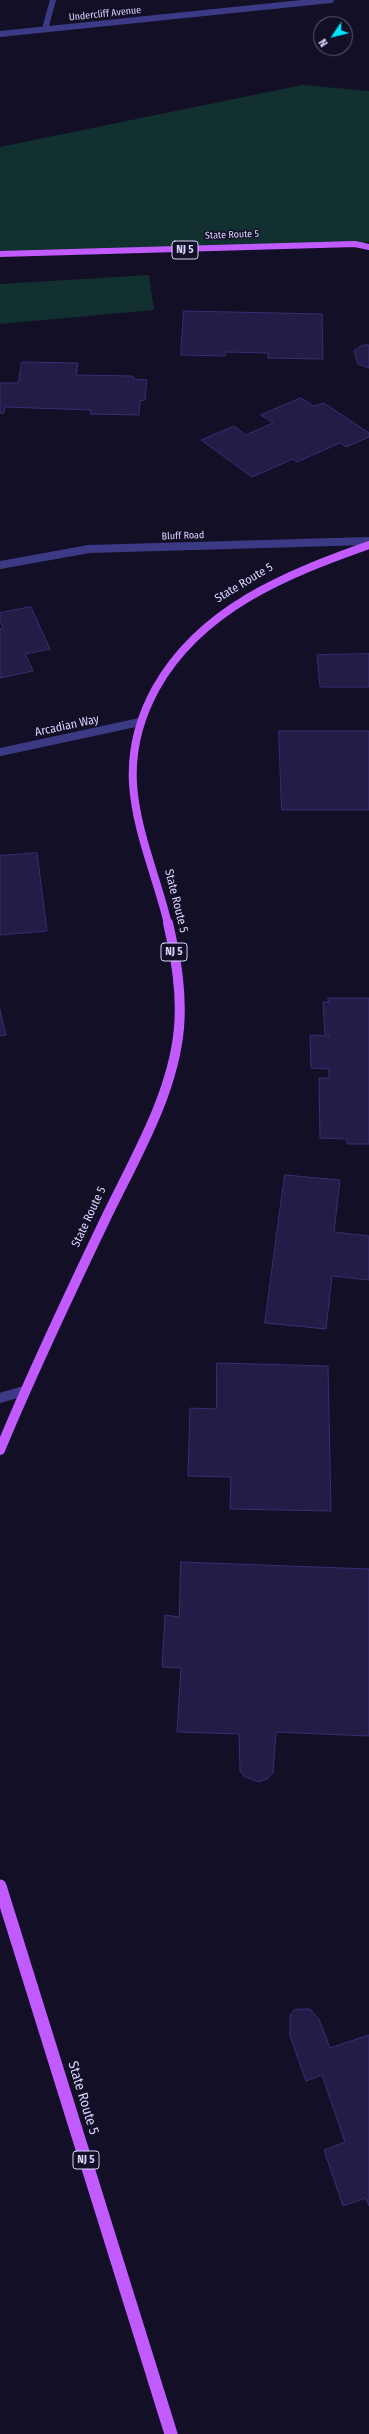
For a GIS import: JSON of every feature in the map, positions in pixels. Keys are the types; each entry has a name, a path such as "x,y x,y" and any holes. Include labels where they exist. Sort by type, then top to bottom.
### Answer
{"main road":[{"name":"State Route 5","path":"0,254 355,244 369,247"},
{"name":"State Route 5","path":"0,1450 24,1391 162,1098 179,1029 178,968 134,795 134,744 140,722 158,680 187,643 225,610 276,580 311,565 369,545"},
{"name":"State Route 5","path":"0,1886 171,2434"}],"street":[{"path":"45,29 53,0"},
{"name":"Undercliff Avenue","path":"0,34 331,0"},
{"name":"Bluff Road","path":"0,565 89,549 369,541"},
{"name":"Arcadian Way","path":"0,752 140,722"},
{"path":"0,1398 24,1391"}],"green space":[{"path":"302,85 369,91 369,242 355,244 0,254 0,147"},
{"path":"149,275 154,310 0,324 0,284"}],"building":[{"path":"184,311 322,314 323,359 268,358 268,353 226,352 225,356 181,355"},
{"path":"363,345 369,345 369,368 358,364 354,351"},
{"path":"22,362 78,363 76,375 133,376 133,379 147,380 145,400 140,401 139,415 90,414 91,410 5,407 4,413 0,413 0,383 18,383"},
{"path":"301,398 314,406 324,403 369,433 369,437 346,447 340,443 297,462 293,459 252,477 201,440 234,426 246,435 273,423 261,415"},
{"path":"31,607 50,649 25,654 33,671 0,678 0,629 3,628 0,621 0,613"},
{"path":"369,654 369,687 320,687 317,655"},
{"path":"279,731 369,731 369,810 282,810"},
{"path":"37,853 47,931 0,935 0,856"},
{"path":"328,998 369,998 369,1144 347,1144 347,1139 320,1138 319,1078 329,1078 329,1069 311,1068 310,1035 329,1036 329,1034 325,1034 323,1002 329,1002"},
{"path":"0,1010 6,1035 0,1036"},
{"path":"285,1175 340,1180 334,1232 369,1236 369,1280 332,1276 326,1329 265,1323"},
{"path":"217,1363 328,1366 331,1511 230,1509 231,1477 188,1476 190,1408 216,1409"},
{"path":"181,1562 369,1569 369,1736 276,1732 273,1773 267,1779 259,1782 245,1777 240,1771 239,1734 177,1732 181,1668 162,1667 165,1615 179,1617"},
{"path":"310,2009 319,2019 330,2048 369,2035 369,2206 366,2198 343,2206 324,2150 345,2142 322,2075 306,2081 290,2036 290,2015 294,2010"}]}
